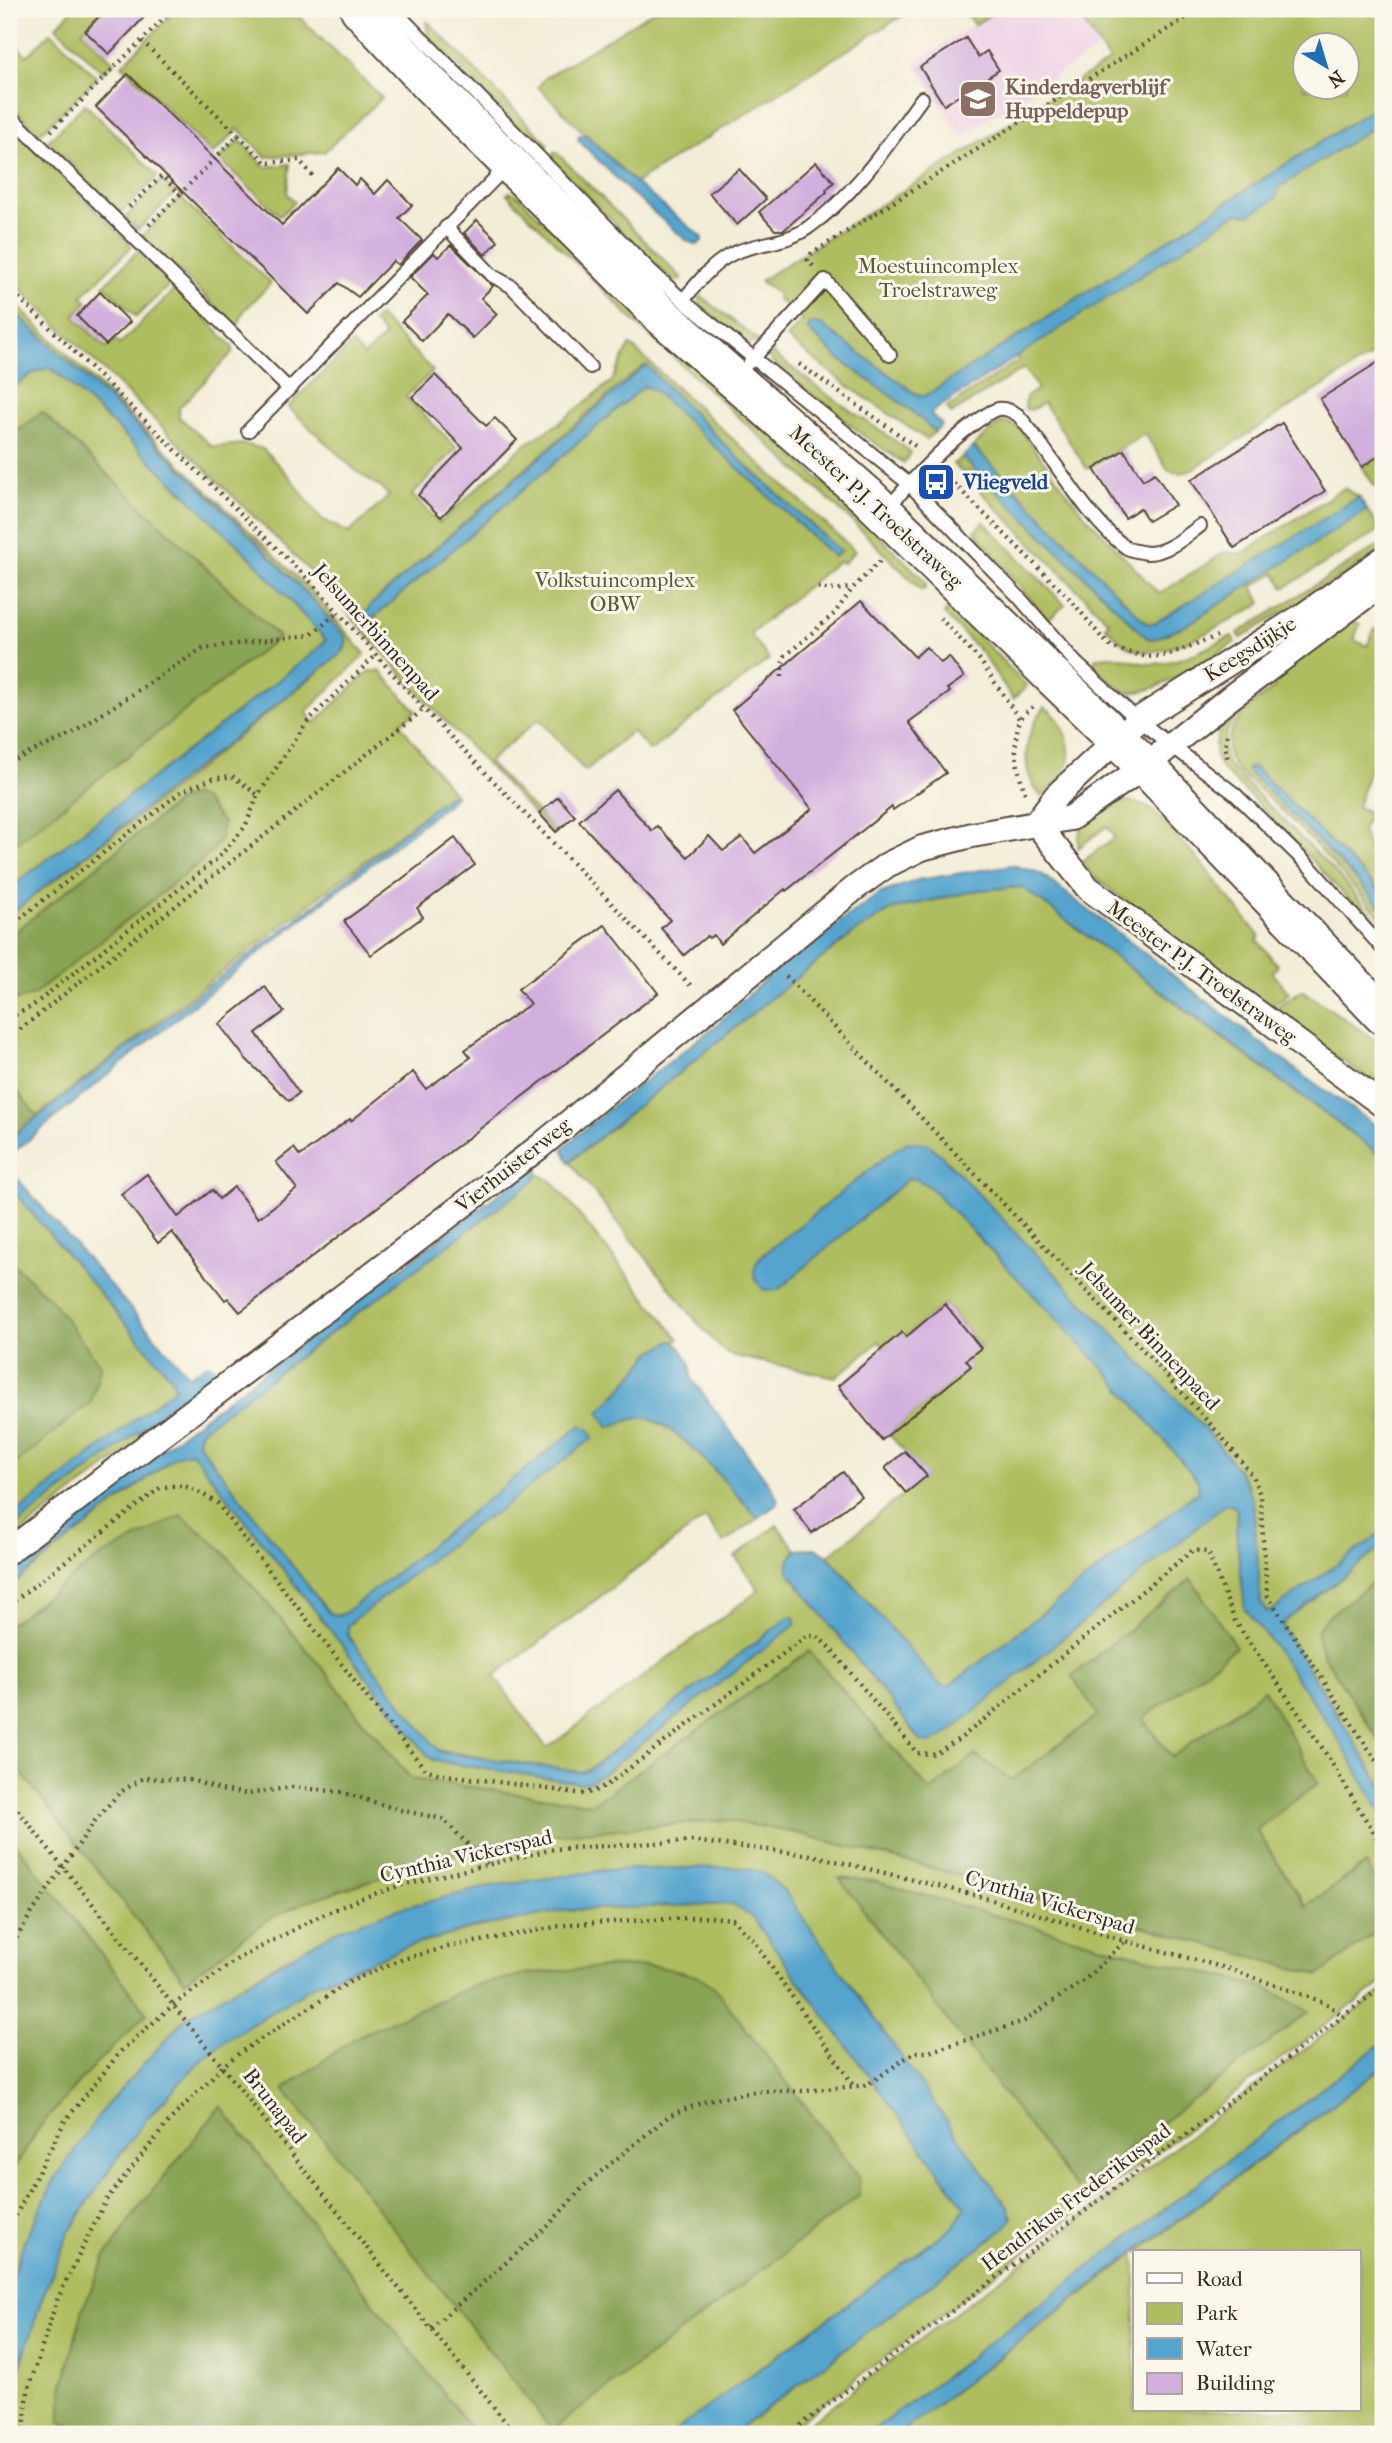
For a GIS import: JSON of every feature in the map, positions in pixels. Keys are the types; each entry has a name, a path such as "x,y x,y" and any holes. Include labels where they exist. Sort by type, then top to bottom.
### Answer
{"main road":[{"name":"Meester P.J. Troelstraweg","path":"385,13 510,164 661,315 745,368 884,512 1158,755 1383,1015"}],"street":[{"name":"Keegsdijkje","path":"1127,729 1304,615 1383,559"},
{"name":"Keegsdijkje","path":"1158,755 1383,583"},
{"path":"1036,823 1057,795 1127,729"},
{"name":"Vierhuisterweg","path":"9,1551 539,1147 855,888 887,865 922,848 972,835 1071,818 1158,755"},
{"name":"Meester P.J. Troelstraweg","path":"1036,823 1088,888 1383,1105"}],"lane":[{"name":"Meester P.J. Troelstraweg","path":"385,13 683,300 745,368 909,484 1018,596 1076,663 1127,729"},
{"path":"683,300 725,257 783,241 810,227 867,171 922,97"},
{"path":"9,115 289,389"},
{"path":"248,431 510,164"},
{"path":"446,227 493,276 510,286 590,367"},
{"path":"745,368 825,280 890,355"},
{"path":"884,512 954,439 992,411 1001,408 1009,410 1026,425 1088,508 1112,535 1130,550 1151,553 1173,545 1199,526"},
{"name":"Meester P.J. Troelstraweg","path":"1158,755 1235,794 1311,868 1383,948"}],"path":[{"path":"825,280 808,260 811,254 1200,9"},
{"path":"38,144 172,10"},
{"path":"142,41 266,163 299,160 314,177"},
{"path":"135,239 238,135"},
{"path":"116,220 162,176 180,194"},
{"name":"Jelsumerbinnenpad","path":"9,288 314,585 424,709 710,1006"},
{"path":"769,341 830,388 916,446 984,518 1071,600 1113,648 1146,657 1167,655 1225,632"},
{"path":"782,677 785,656 834,614 853,587 882,559"},
{"path":"818,587 830,590 853,587"},
{"path":"9,762 70,735 203,648 311,635 338,612"},
{"path":"9,1018 31,1007 218,858 245,827 258,795 307,722 376,655"},
{"path":"9,1038 424,709"},
{"path":"1020,720 1016,747 1017,771 1036,823"},
{"path":"1231,729 1225,746 1226,755 1235,770"},
{"path":"9,927 182,792 212,779 232,776 258,795"},
{"name":"Jelsumer Binnenpaed","path":"792,982 1146,1353 1244,1465 1260,1495 1267,1595 1383,1772"},
{"path":"9,1605 160,1488 178,1484 194,1489 217,1503 425,1769 440,1774 584,1794 608,1784 807,1636 817,1636 830,1648 917,1753 934,1754 961,1738 1193,1550 1208,1552 1235,1621 1323,1749 1383,1848"},
{"path":"9,1950 94,1822 119,1793 143,1778 191,1780 221,1790 248,1794 293,1787 341,1792 400,1810 443,1818 487,1864"},
{"name":"Brunapad","path":"9,1798 515,2434"},
{"name":"Cynthia Vickerspad","path":"9,2228 65,2120 122,2050 172,2006 236,1960 337,1909 402,1885 554,1849 691,1841 811,1856 979,1896 1125,1941 1239,1972 1326,2003 1343,2016"},
{"path":"29,2434 24,2428 28,2391 57,2300 106,2200 171,2119 223,2066 351,1981 403,1959 448,1947 571,1924 710,1917 732,1919 752,1939 855,2087"},
{"path":"431,2329 548,2226 586,2183 670,2115 709,2099 758,2091 804,2091 867,2085 917,2052 929,2052 1024,2021 1086,1979 1125,1941"},
{"name":"Hendrikus Frederikuspad","path":"789,2434 1383,1986"}],"shaded area":[{"name":"Kinderdagverblijf Huppeldepup","path":"999,9 1075,9 1101,47 961,136 914,63"}],"green space":[{"path":"73,9 104,9 82,31 114,62 103,73 56,27"},
{"path":"177,9 291,9 382,98 324,152 266,157 238,129 213,154 122,65"},
{"path":"657,9 913,9 635,183 538,87 545,78"},
{"path":"964,9 999,9 974,25"},
{"name":"Moestuincomplex Troelstraweg","path":"1075,9 1383,9 1383,102 925,396 917,394 807,329 838,358 909,409 935,432 926,439 848,386 787,338 803,319 777,299 778,294 760,281 1109,61"},
{"path":"426,22 547,143 547,147 537,146 428,35"},
{"path":"51,32 97,78 39,134 9,103 9,38 27,56"},
{"path":"85,104 158,176 121,213 48,141"},
{"path":"1383,121 1383,348 1190,471 1180,473 1169,471 1145,434 1087,469 1044,403 1031,410 1025,409 1026,397 1038,389 1024,368 951,414 947,408 1019,360 1017,356 1237,213 1249,215 1276,198 1277,188"},
{"name":"Volkstuincomplex OBW","path":"9,124 132,246 82,296 87,302 74,316 106,348 115,340 120,344 176,288 232,346 233,352 179,408 179,417 213,447 243,444 263,449 290,477 321,519 349,533 389,496 355,470 288,407 352,343 364,356 385,336 373,322 379,316 433,371 406,397 457,448 412,495 439,523 523,446 559,423 612,381 630,345 855,551 844,563 837,562 750,634 769,659 650,751 632,731 585,771 539,719 488,762 556,832 554,835 426,701 319,580 9,278","holes":["645,365 736,456 839,551 834,557 654,390 644,386 373,618 365,614 371,605"]},
{"path":"240,140 265,167 290,164 287,194 295,202 280,216 219,159"},
{"path":"553,152 556,152 682,280 673,281 554,163"},
{"path":"162,180 175,193 138,230 125,218"},
{"path":"507,194 516,194 640,314 858,515 923,579 926,584 924,590 633,320"},
{"path":"180,197 271,283 244,311 237,327 142,236"},
{"path":"138,251 170,284 136,317 104,285"},
{"path":"701,296 758,342 748,344 702,307 699,300"},
{"path":"9,298 311,591 365,654 306,712 315,723 369,671 380,671 416,711 400,724 455,795 448,796 37,1116 9,1081 9,1002 33,995 205,858 220,841 180,800 9,937 9,915 182,782 344,651 347,642 345,636 310,597 233,519 122,411 9,307"},
{"path":"771,352 911,452 904,463 863,435 773,363 769,357"},
{"path":"48,368 64,379 117,428 252,559 326,640 317,650 9,889 9,391 32,374"},
{"path":"42,412 279,637 9,849 9,438"},
{"path":"1006,422 1019,428 1083,513 1159,594 1225,552 1241,554 1344,488 1359,497 1161,621 1146,623 974,447 971,448 1000,423"},
{"path":"1383,453 1383,482 1375,487 1362,467"},
{"path":"962,457 1147,638 1154,639 1185,626 1367,510 1380,530 1284,588 1275,573 1252,587 1262,603 1220,626 1168,648 1140,651 1125,644 1105,626 1109,622 980,491 984,486 968,470 964,474 953,464"},
{"path":"984,522 1065,605 1047,620 975,531"},
{"path":"1383,543 1383,550 1241,638 1238,633"},
{"path":"947,610 955,612 1027,686 1013,699 982,653 944,614"},
{"path":"1349,619 1360,624 1354,640 1367,646 1374,629 1383,632 1383,733 1357,807 1371,813 1362,830 1369,848 1383,854 1383,894 1257,769 1249,767 1247,770 1354,877 1383,909 1383,920 1308,837 1240,772 1231,761 1228,749 1229,739 1237,721 1275,687 1269,679"},
{"path":"1232,636 1236,642 1181,675 1149,689 1124,691 1095,667 1095,659 1109,656 1147,664 1164,663 1195,653"},
{"path":"1264,683 1268,687 1241,711 1227,730 1224,752 1227,764 1335,872 1383,927 1383,936 1221,768 1215,745 1222,723 1229,713"},
{"path":"1045,707 1063,727 1069,754 1065,772 1042,797 1029,775 1027,752 1032,728"},
{"path":"193,795 204,800 223,823 220,841 205,858 33,995 9,1002 9,937 180,800"},
{"path":"1129,801 1155,812 1198,859 1260,937 1257,940 1278,966 1272,972 1289,993 1269,1008 1090,873 1082,862 1115,837 1107,826 1078,848 1082,828 1093,814 1101,809"},
{"path":"1022,887 1383,1157 1383,1532 1270,1612 1266,1611 1261,1603 1248,1485 1237,1468 1196,1421 942,1156 926,1143 909,1179 916,1178 931,1188 1109,1374 1198,1481 1199,1491 948,1687 939,1684 828,1556 926,1476 889,1434 970,1366 966,1360 981,1347 945,1304 906,1337 883,1348 880,1341 836,1377 734,1356 720,1348 698,1323 570,1162 790,983 854,933 891,910 978,890"},
{"path":"1302,990 1383,1045 1383,1090 1272,1010"},
{"path":"9,1081 37,1116 9,1139"},
{"path":"538,1174 552,1181 679,1339 651,1352 621,1389 609,1427 641,1418 659,1423 705,1460 758,1518 724,1543 705,1518 494,1676 547,1748 759,1590 735,1557 777,1525 796,1550 788,1563 788,1571 922,1742 1224,1505 1232,1504 1237,1510 1236,1532 1245,1609 1334,1732 1383,1815 1383,1894 1365,1864 1306,1906 1256,1829 1318,1783 1263,1691 1172,1758 1143,1718 1236,1647 1072,1676 1099,1715 1012,1780 930,1791 809,1651 593,1804 411,1779 366,1726 329,1676 220,1548 100,1557 9,1625 9,1587 177,1455 192,1452 429,1757 435,1761 580,1783 593,1768 580,1772 436,1750 348,1636 346,1628 352,1620 471,1528 504,1507 589,1430 581,1426 345,1613 337,1616 329,1613 198,1443 203,1428 534,1181"},
{"path":"9,1186 171,1377 175,1388 9,1519 9,1469 91,1402 52,1301 9,1260"},
{"path":"9,1260 52,1301 101,1366 91,1402 9,1469"},
{"path":"213,1375 216,1382 9,1542 9,1531"},
{"path":"181,1515 220,1548 329,1676 366,1726 411,1779 593,1804 809,1651 930,1791 975,1755 1012,1780 1098,1715 1072,1676 1191,1579 1236,1647 1143,1719 1172,1757 1264,1690 1318,1783 1256,1830 1306,1906 1366,1864 1383,1894 1383,1926 1319,1975 928,1867 797,1833 724,1820 513,1838 453,1854 307,1901 269,1919 185,1981 9,1757 9,1625 100,1557"},
{"path":"1383,1546 1383,1575 1326,1618 1324,1656 1383,1747 1383,1787 1283,1625"},
{"path":"1383,1575 1383,1747 1324,1656 1317,1630 1326,1618"},
{"path":"9,1757 185,1981 269,1919 307,1901 453,1854 513,1838 724,1820 797,1833 928,1867 1319,1975 1383,1926 1383,1982 783,2434 733,2434 1004,2229 736,1867 607,1870 492,1886 295,1954 257,1975 181,2023 103,2109 55,2179 24,2242 9,2286 9,2176 41,2125 88,2072 147,2013 9,1835","holes":["839,1878 873,1881 1146,1958 1267,1988 1308,2012"]},
{"path":"9,1835 147,2013 88,2072 41,2125 9,2176"},
{"path":"839,1878 873,1881 1146,1958 1267,1988 1309,2012 1076,2188"},
{"path":"731,1904 752,1916 965,2206 954,2226 671,2434 475,2434 221,2106 105,2258 83,2308 64,2384 60,2422 91,2434 9,2434 9,2402 42,2298 68,2234 113,2164 149,2116 196,2065 225,2041 316,1984 406,1947 477,1927 569,1910","holes":["656,1966 792,2088 859,2177 859,2196 526,1974"]},
{"path":"656,1966 700,1977 714,1987 859,2177 859,2196 552,2430 284,2089 356,2037 472,1986 526,1974"},
{"path":"1383,1990 1383,2042 1029,2313 868,2434 795,2434"},
{"path":"1383,2067 1383,2434 899,2434 1133,2256 1133,2412 1360,2412 1360,2250 1141,2250"},
{"path":"221,2106 475,2434 91,2434 60,2422 64,2384 83,2308 105,2258 137,2210"}],"water":[{"path":"1383,102 1383,121 1278,188 1276,198 1249,215 1237,213 932,412 932,416 942,425 935,432 909,409 838,358 807,329 810,324 821,325 916,394 925,396"},
{"path":"579,135 586,135 635,183 702,237 702,241 697,245 687,241 630,192 578,140"},
{"path":"9,307 122,411 233,519 315,603 345,636 346,643 337,656 9,915 9,889 317,650 326,640 252,559 54,370 41,369 9,391 9,364 14,355 15,343 9,337"},
{"path":"646,365 736,456 840,551 834,557 654,390 644,386 373,618 366,616 371,605"},
{"path":"974,447 1146,623 1153,624 1359,497 1367,510 1185,626 1154,639 1147,638 962,457"},
{"path":"1253,766 1383,894 1383,909 1247,770"},
{"path":"455,795 451,801 171,1023 9,1156 9,1139 308,910 448,796"},
{"path":"1012,865 1040,873 1304,1076 1380,1128 1383,1131 1383,1157 1022,887 978,890 891,910 854,933 790,983 569,1162 563,1148 718,1024 780,965 879,894 918,880"},
{"path":"908,1142 926,1143 942,1156 1186,1409 1234,1465 1253,1501 1261,1603 1266,1611 1270,1612 1383,1532 1383,1546 1283,1625 1383,1787 1383,1815 1334,1732 1245,1609 1236,1532 1237,1510 1232,1504 1224,1505 946,1735 930,1743 922,1742 788,1571 788,1563 796,1550 815,1548 828,1556 939,1684 948,1687 1199,1491 1198,1481 1109,1374 931,1188 917,1179 908,1179 778,1290 764,1290 760,1286 754,1271 759,1258 893,1151"},
{"path":"9,1169 189,1376 208,1364 217,1369 213,1375 9,1531 9,1519 175,1388 171,1377 9,1186"},
{"path":"530,1170 539,1172 534,1181 204,1428 198,1443 329,1613 337,1616 345,1613 581,1425 589,1430 593,1438 504,1507 471,1528 348,1625 348,1636 440,1752 587,1771 786,1619 791,1616 795,1618 795,1625 603,1774 589,1782 580,1783 435,1761 429,1757 192,1452 177,1455 9,1587 9,1565"},
{"path":"671,1341 676,1342 690,1362 692,1379 778,1500 776,1505 758,1518 705,1460 674,1432 645,1418 631,1419 609,1427 599,1412 651,1352"},
{"path":"736,1867 763,1872 785,1892 1009,2209 1012,2218 1004,2229 733,2434 671,2434 954,2226 965,2207 752,1917 731,1904 569,1910 477,1927 406,1947 316,1984 225,2041 196,2065 149,2116 113,2164 68,2234 42,2298 9,2402 9,2286 24,2242 55,2179 103,2109 190,2015 338,1930 401,1908 492,1886 607,1870"},
{"path":"1383,2042 1383,2067 1138,2250 1133,2250 1133,2254 899,2434 868,2434"}],"building":[{"path":"106,9 152,9 109,54 85,31"},
{"path":"966,38 978,57 987,51 999,70 944,105 920,67"},
{"path":"128,74 282,225 338,168 355,185 360,179 375,194 388,180 412,205 399,218 422,240 398,265 393,261 358,297 339,283 308,314 96,107"},
{"path":"816,162 834,182 827,192 784,230 775,230 759,212"},
{"path":"739,169 766,199 737,225 709,193"},
{"path":"477,220 498,241 485,255 464,233"},
{"path":"451,245 493,286 481,298 497,314 473,338 448,314 422,341 402,321 428,295 410,277 434,253 438,257"},
{"path":"100,292 130,322 106,345 77,316"},
{"path":"1383,359 1383,453 1362,467 1320,399"},
{"path":"435,375 486,426 495,418 517,440 441,517 418,495 463,448 412,397"},
{"path":"1282,423 1325,491 1234,548 1191,480"},
{"path":"1124,450 1143,480 1155,473 1175,505 1148,521 1140,508 1125,518 1094,469"},
{"path":"861,601 915,657 926,647 941,663 949,657 964,677 947,689 950,692 909,722 946,773 893,810 892,807 786,891 785,889 720,944 714,935 709,938 707,936 684,955 661,928 670,920 579,821 615,790 652,831 657,826 688,857 709,836 723,851 742,837 755,853 812,809 732,710"},
{"path":"558,797 575,816 556,832 539,813"},
{"path":"455,838 475,865 417,908 423,917 371,955 344,921"},
{"path":"605,925 658,993 240,1312 228,1298 225,1300 172,1232 158,1243 121,1194 147,1174 178,1217 212,1190 219,1199 234,1187 258,1218 297,1189 276,1162 294,1148 300,1156 350,1119 351,1121 413,1072 426,1089 471,1057 465,1050 530,1004 518,989"},
{"path":"265,987 284,1012 256,1033 299,1093 289,1101 246,1059 219,1024"},
{"path":"945,1304 981,1348 966,1360 971,1366 882,1440 838,1386 902,1332 906,1337"},
{"path":"905,1451 927,1476 906,1493 885,1468"},
{"path":"843,1472 861,1496 812,1533 794,1509"}],"place":[{"name":"Kinderdagverblijf Huppeldepup","path":"978,99"},
{"name":"Vliegveld","path":"936,482"}]}
